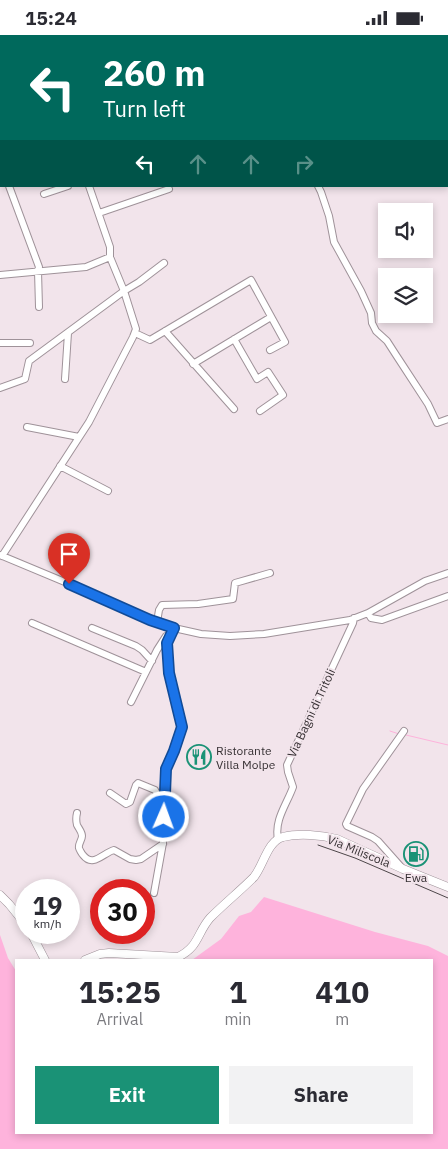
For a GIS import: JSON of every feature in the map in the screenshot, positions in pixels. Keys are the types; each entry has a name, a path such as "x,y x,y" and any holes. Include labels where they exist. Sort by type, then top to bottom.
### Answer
{"main road":[{"name":"Via Miliscola","path":"278,839 298,835 326,836 337,839 448,887"},
{"path":"88,959 109,953 178,957 185,954 195,944 209,920 254,877 270,847 278,839"},
{"path":"0,895 15,911"},
{"path":"37,944 44,959"}],"street":[{"path":"9,187 39,267 39,307"},
{"path":"44,194 65,187"},
{"path":"90,187 110,247 110,257 124,291 136,329 89,422 1,555 157,623 201,634 230,636 264,634 354,618 368,613 425,581 448,573"},
{"path":"318,187 329,216 334,242 361,291 371,313 372,323 376,331 386,341 428,403 437,423 448,419"},
{"path":"98,213 169,189"},
{"path":"0,275 86,267 110,257"},
{"path":"0,388 25,379 29,361 164,263"},
{"path":"135,333 150,340 250,280 285,342 270,350"},
{"path":"194,363 271,317"},
{"path":"165,331 234,409"},
{"path":"65,379 68,333"},
{"path":"234,339 257,379 268,372 283,395 260,411"},
{"path":"0,343 30,343"},
{"path":"26,427 80,437"},
{"path":"60,466 108,491"},
{"path":"157,623 159,609 162,605 198,604 233,599 235,583 270,573"},
{"path":"368,613 370,618 382,621 448,596"},
{"name":"Via Bagni di Tritoli","path":"278,839 282,809 293,787 287,765 354,618"},
{"path":"32,623 146,672"},
{"path":"92,628 136,646 152,661"},
{"path":"155,888 163,844 166,769 182,727 169,673 167,643 174,628"},
{"path":"131,702 166,636 171,636"},
{"path":"402,733 363,789 346,824 347,827 378,841 403,869"},
{"path":"110,793 126,804 130,802 138,783 155,790 157,794 158,830 164,833"},
{"path":"77,813 77,824 82,839 78,845 86,859 90,861 100,859 114,850 130,859 141,859 163,844"},
{"path":"381,859 388,852"}],"shaded area":[{"path":"264,897 375,932 428,946 448,956 448,1149 0,1149 0,935 8,958 15,969 15,1134 433,1134 433,959 193,959 221,939 239,916 251,912"}],"waterway":[{"path":"390,731 399,734"},
{"path":"406,735 448,745"}],"railway":[{"path":"318,845 355,858 448,898"}],"place":[{"name":"Ristorante Villa Molpe","path":"199,757"},
{"name":"Ewa","path":"416,854"}],"route":[{"path":"69,584 150,620 174,628 167,643 169,673 182,727 166,769 164,817"}]}
